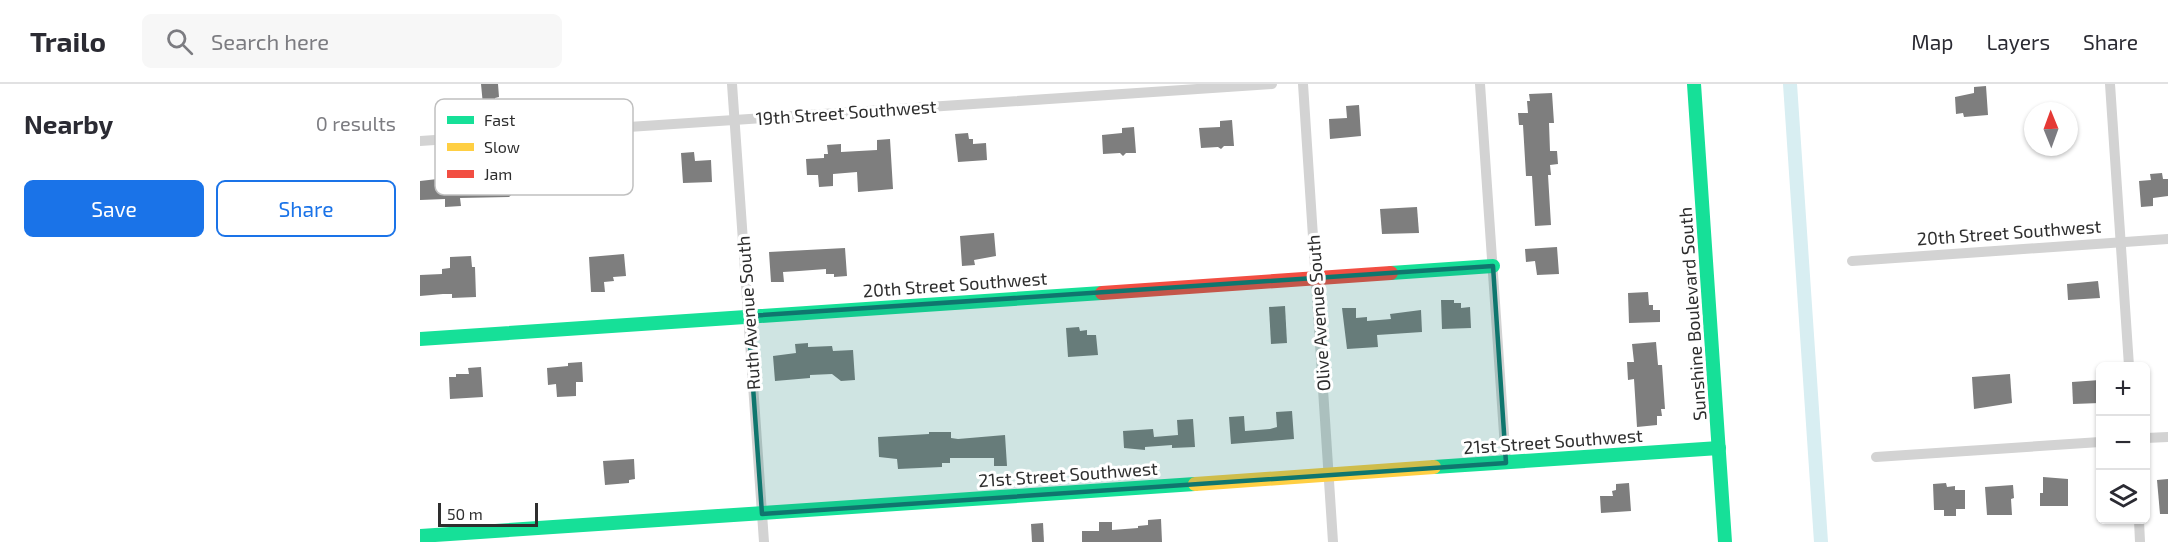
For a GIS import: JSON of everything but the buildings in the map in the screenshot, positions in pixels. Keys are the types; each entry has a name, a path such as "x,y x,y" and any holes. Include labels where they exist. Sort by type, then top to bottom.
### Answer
{"street":[{"name":"Ruth Avenue South","path":"732,84 764,542"},
{"name":"19th Street Southwest","path":"633,127 1272,84"},
{"name":"Olive Avenue South","path":"1303,84 1333,542"},
{"path":"1480,84 1506,463"},
{"name":"Sunshine Boulevard South","path":"1694,84 1725,542"},
{"path":"2110,84 2129,362"},
{"name":"19th Street Southwest","path":"420,141 435,140"},
{"name":"20th Street Southwest","path":"1852,261 2168,239"},
{"name":"20th Street Southwest","path":"420,339 1493,266"},
{"path":"2150,438 2168,437"},
{"path":"1876,457 2096,441"},
{"name":"21st Street Southwest","path":"420,536 1719,448"},
{"path":"2139,524 2140,542"}],"highlighted area":[{"path":"1493,266 1506,463 762,514 748,316"}],"waterway":[{"path":"1790,84 1821,542"}],"traffic: fast":[{"path":"1694,84 1725,542"},
{"path":"1391,273 1493,266"},
{"path":"420,339 1102,293"},
{"path":"1434,467 1719,448"},
{"path":"420,536 1195,484"}],"traffic: slow":[{"path":"1195,484 1434,467"}],"traffic: jam":[{"path":"1102,293 1391,273"}]}
